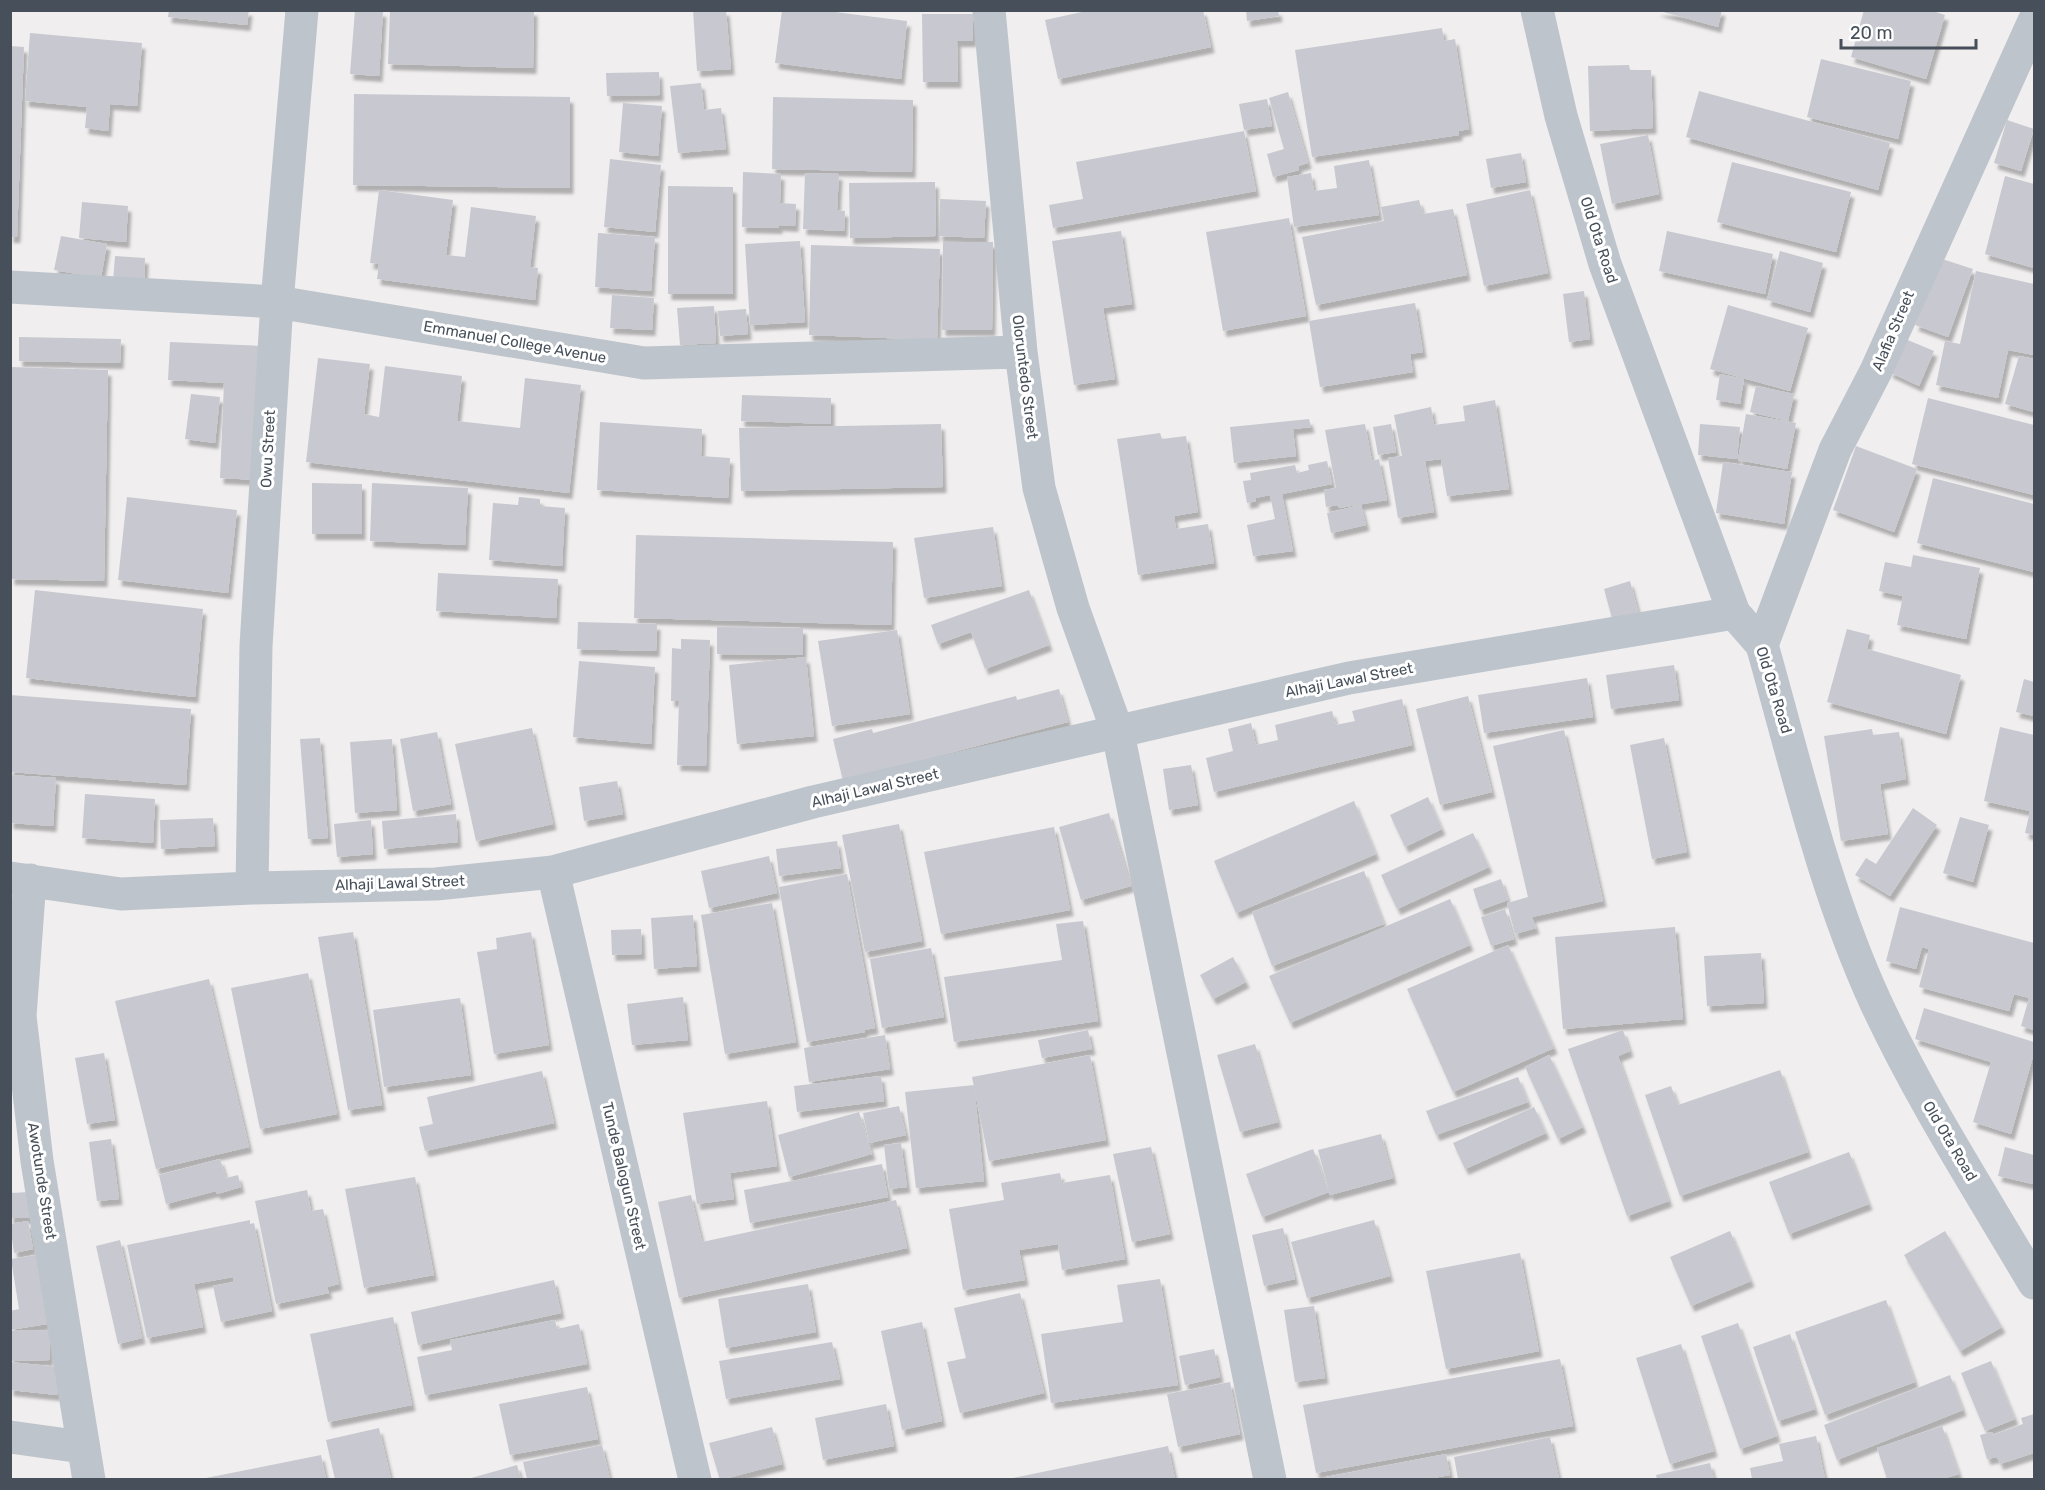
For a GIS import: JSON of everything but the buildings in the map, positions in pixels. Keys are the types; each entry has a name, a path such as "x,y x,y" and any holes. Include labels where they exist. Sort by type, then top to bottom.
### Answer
{"street":[{"name":"Owu Street","path":"252,888 256,646 277,302 302,10"},
{"name":"Oloruntedo Street","path":"989,10 1021,352 1039,488 1073,608 1118,733 1270,1479"},
{"name":"Old Ota Road","path":"1537,10 1561,116 1605,264 1734,613 1762,645 1836,902 1875,1002 1913,1077 2034,1283"},
{"name":"Alafia Street","path":"1762,645 1834,450 1876,371 2034,21"},
{"name":"Emmanuel College Avenue","path":"10,287 277,302 644,363 1021,352"},
{"name":"Alhaji Lawal Street","path":"20,879 121,894 252,888 436,884 553,872 813,802 1349,678 1734,613"},
{"name":"Tunde Balogun Street","path":"553,872 695,1479"},
{"name":"Awotunde Street","path":"20,879 20,1016 37,1161 89,1479"},
{"path":"10,1437 82,1447"}]}
